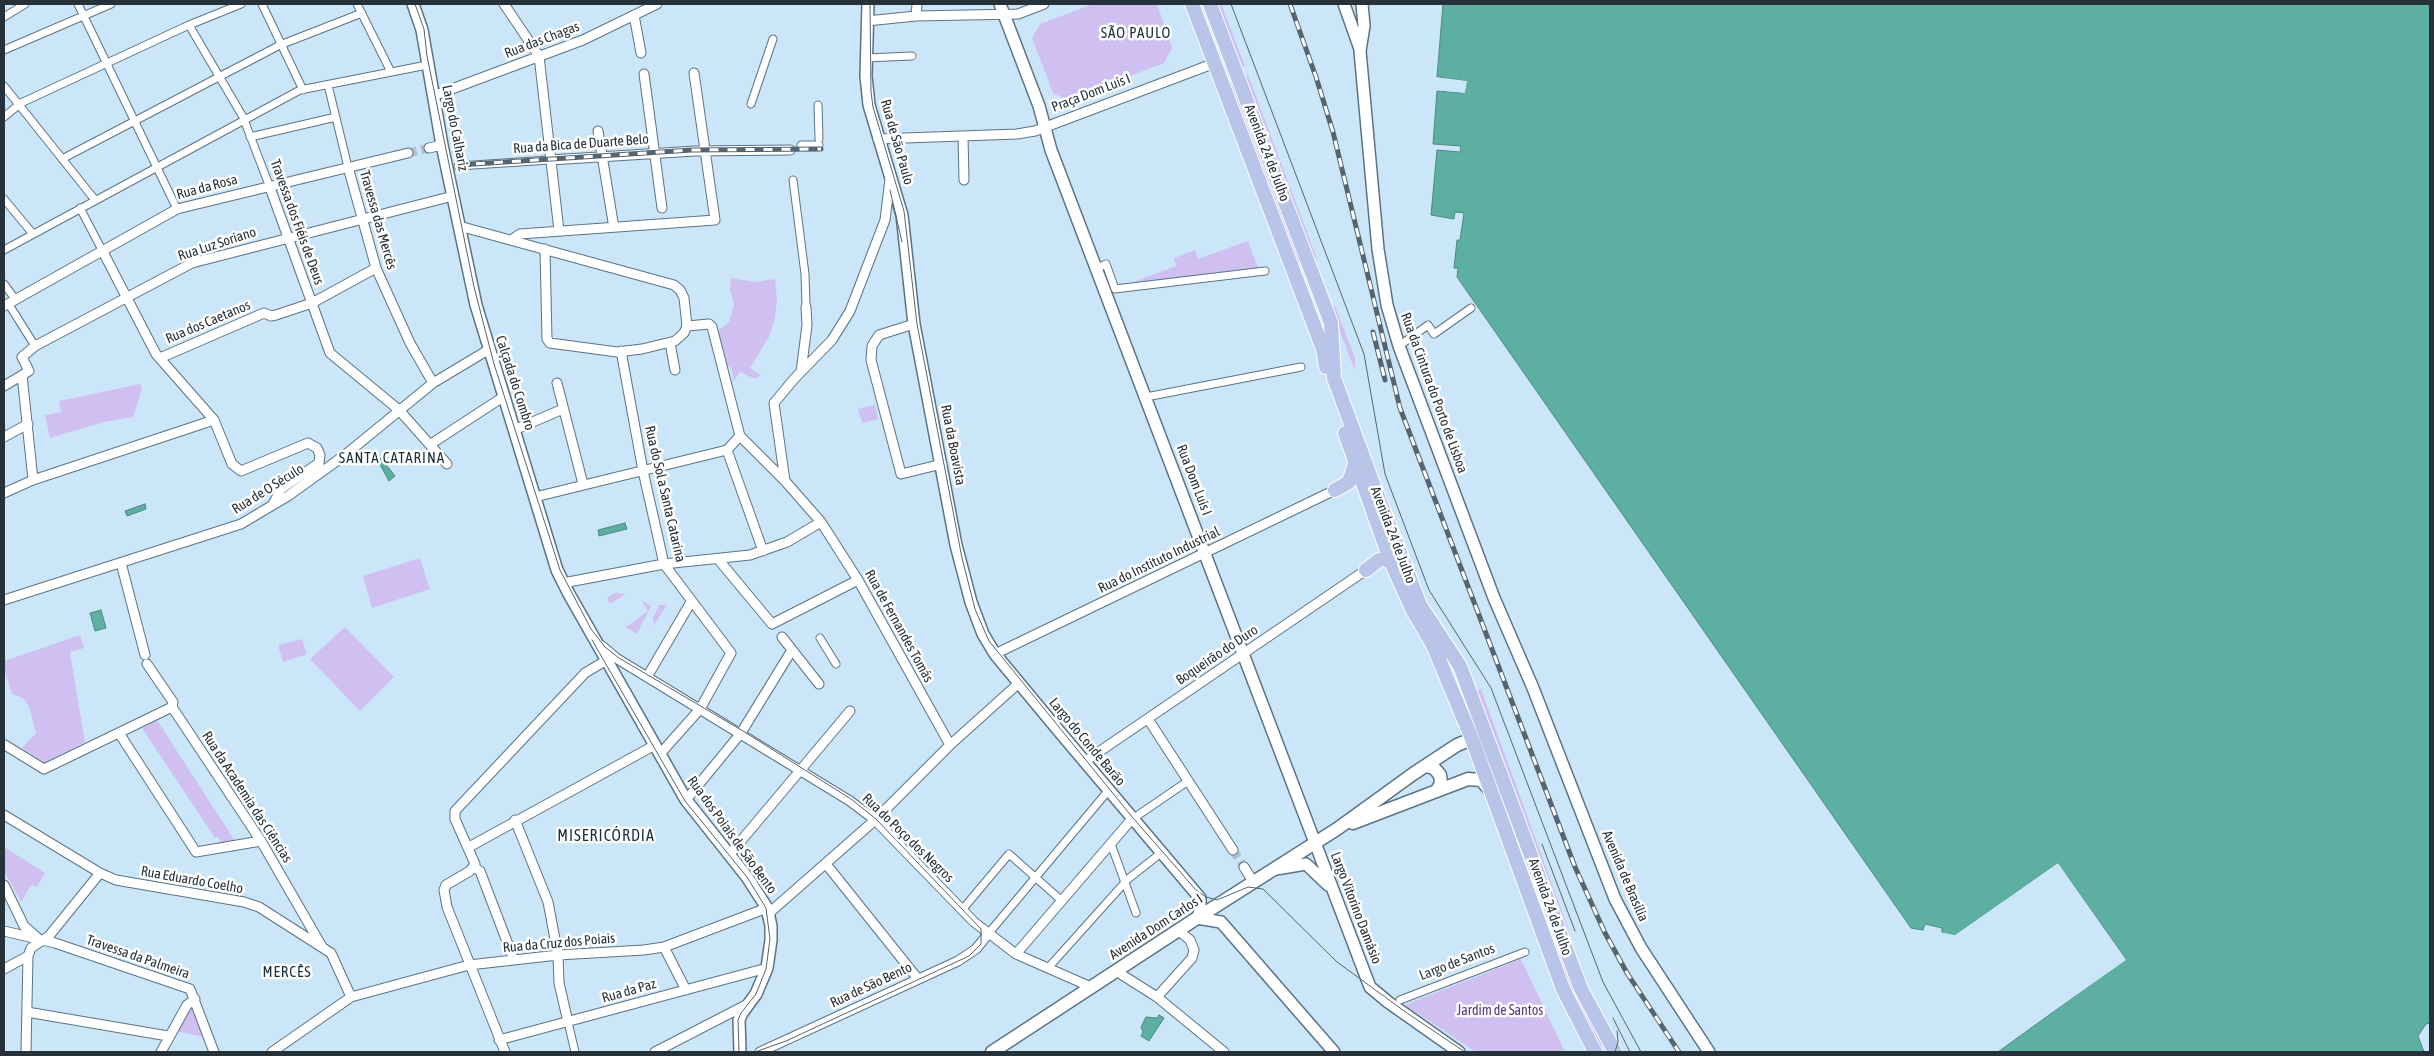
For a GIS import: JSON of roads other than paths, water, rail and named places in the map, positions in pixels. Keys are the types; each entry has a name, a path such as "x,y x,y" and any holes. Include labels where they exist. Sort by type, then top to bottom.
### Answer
{"main road":[{"name":"Avenida 24 de Julho","path":"1192,4 1323,349 1330,387 1355,464 1391,562 1412,609 1433,644 1472,739 1563,989 1595,1052"},
{"name":"Avenida 24 de Julho","path":"1210,4 1331,323 1334,378 1372,481 1420,605 1460,666 1581,989 1612,1052"},
{"path":"1215,63 1231,56"},
{"path":"1335,490 1349,482 1355,464"},
{"path":"1366,570 1380,560 1384,559 1391,562"},
{"path":"1472,739 1483,742 1492,750"},
{"name":"Avenida Dom Carlos I","path":"992,1052 1196,918 1337,829 1460,743 1472,739"},
{"path":"1425,766 1434,768 1442,779 1437,790"},
{"name":"Avenida Dom Carlos I","path":"1337,829 1465,780 1476,779 1488,787 1496,803"}],"street":[{"path":"4,17 25,4"},
{"path":"78,4 177,209"},
{"path":"4,50 111,4"},
{"path":"4,117 19,105 189,25 241,4"},
{"path":"262,4 303,90"},
{"path":"357,4 391,72"},
{"name":"Largo do Calhariz","path":"413,4 422,30 427,65 453,196"},
{"path":"504,4 540,56 559,231"},
{"name":"Rua de São Paulo","path":"868,4 866,58 869,105 897,198"},
{"path":"916,16 917,4"},
{"path":"867,21 1002,9 1018,14 1044,4"},
{"name":"Rua da Cintura do Porto de Lisboa","path":"1344,4 1360,51 1378,249 1388,305 1399,346 1494,598 1537,700"},
{"name":"Rua da Cintura do Porto de Lisboa","path":"1360,51 1364,26 1362,4"},
{"name":"Rua das Chagas","path":"433,96 583,40 652,5"},
{"name":"Praça Dom Luís I","path":"1002,9 1045,127 1215,63"},
{"path":"62,159 280,45 362,13"},
{"path":"634,15 640,53"},
{"name":"Travessa dos Fiéis de Deus","path":"189,25 220,76 244,121 330,353 399,410 447,464"},
{"path":"751,104 772,39"},
{"path":"866,58 912,56"},
{"path":"4,250 303,90 427,65"},
{"path":"513,239 520,234 715,220 694,73"},
{"path":"644,74 662,208"},
{"name":"Travessa das Mercês","path":"328,85 361,219 376,268 410,343 433,383"},
{"path":"4,86 95,200"},
{"path":"801,145 819,142 818,105"},
{"path":"250,137 336,117"},
{"path":"878,139 1017,134 1045,127"},
{"name":"Rua Dom Luís I","path":"1045,127 1051,150 1315,843"},
{"path":"598,131 613,222"},
{"path":"963,136 964,180"},
{"path":"429,148 442,145"},
{"name":"Rua da Bica de Duarte Belo","path":"458,166 602,156 790,150"},
{"name":"Rua da Rosa","path":"9,302 177,209 408,153"},
{"path":"785,480 774,403 832,340 850,311 884,220 891,176"},
{"path":"793,180 805,274 807,325 801,372"},
{"name":"Rua Luz Soriano","path":"35,346 192,263 453,196"},
{"name":"Calçada do Combro","path":"453,196 488,350 561,580 589,630"},
{"name":"Rua da Boavista","path":"897,198 904,231 914,324 964,578 977,619 996,654 1019,683"},
{"path":"4,199 33,234"},
{"path":"80,208 156,354 214,420 232,464 241,470 308,443 317,448 320,455 319,463 281,488 272,506"},
{"path":"459,226 513,239 674,285 680,290 684,298 687,326 680,338 670,343 621,351 548,342 544,249"},
{"path":"1097,268 1106,264 1115,289 1265,271"},
{"name":"Rua dos Caetanos","path":"160,358 264,313 271,316 276,315 312,303 376,268"},
{"path":"4,284 9,302 35,346 22,357 26,373 33,480"},
{"path":"1399,346 1428,326 1434,334 1471,308"},
{"path":"535,497 727,450 740,436 712,327 709,324 687,326"},
{"path":"914,324 879,335 872,346 870,360 901,474 942,464"},
{"path":"670,343 675,370"},
{"name":"Rua de O Século","path":"4,600 240,524 272,506 345,455 433,383 488,350"},
{"name":"Rua do Sol a Santa Catarina","path":"621,351 643,470 664,564 731,653 700,709"},
{"path":"1146,397 1301,367"},
{"path":"4,386 26,373"},
{"path":"557,383 582,484"},
{"path":"431,444 503,397"},
{"path":"514,430 563,408"},
{"path":"4,493 33,480 214,420"},
{"path":"4,437 28,424"},
{"name":"Rua de Fernandes Tomás","path":"740,436 785,480 821,522 858,580 950,745"},
{"path":"727,450 763,551"},
{"name":"Rua do Instituto Industrial","path":"996,654 1335,490"},
{"path":"561,580 664,564 744,556 787,542 821,522"},
{"path":"718,559 772,624 858,580"},
{"name":"Rua da Academia das Ciências","path":"121,563 146,659 172,702 172,707 261,841 323,947"},
{"name":"Boqueirão do Duro","path":"1084,762 1366,570"},
{"path":"648,678 691,602"},
{"name":"Rua dos Poiais de São Bento","path":"589,630 610,658 629,699 686,800 747,876 767,911 771,940 767,968 756,994 739,1020 740,1052"},
{"path":"782,637 819,684"},
{"path":"820,638 836,664"},
{"path":"686,800 742,733 792,650"},
{"path":"474,867 474,858 455,819 457,808 585,673 610,658"},
{"name":"Rua do Poço dos Negros","path":"610,658 742,733 850,800 875,820 962,910 988,934 1016,954 1091,987"},
{"name":"Rua da Cruz dos Poiais","path":"272,1052 351,997 469,965 558,955 664,947 767,911 826,864 875,820 950,745 1019,683"},
{"name":"Largo do Conde Barão","path":"1019,683 1131,820 1200,898 1200,912 1196,918"},
{"name":"Avenida de Brasília","path":"1537,700 1616,898 1640,948 1709,1052"},
{"path":"4,746 44,769 172,707"},
{"path":"468,847 515,820 658,749 700,709"},
{"path":"730,854 850,711"},
{"path":"1148,719 1233,850"},
{"path":"120,733 196,852 261,841"},
{"path":"1016,954 1131,820 1188,781"},
{"path":"988,934 1108,791"},
{"name":"Rua Eduardo Coelho","path":"4,815 100,873 116,880 244,902 259,907 323,947 335,958 351,997"},
{"path":"515,820 548,902 558,955 559,983 575,1052"},
{"name":"Largo Vitorino Damásio","path":"1315,843 1369,984 1377,995 1459,1052"},
{"path":"1111,844 1136,913"},
{"path":"1048,968 1125,882 1161,853"},
{"path":"962,910 1009,854 1062,901"},
{"path":"826,864 918,978"},
{"path":"1276,869 1306,864 1315,870 1332,890"},
{"path":"474,867 446,885 447,907 505,1052"},
{"path":"474,867 480,871 514,960"},
{"path":"1244,867 1254,883"},
{"path":"26,1052 28,956 31,948 40,940 49,936 100,873"},
{"path":"4,885 24,926 40,940"},
{"path":"1196,918 1221,922 1334,1052"},
{"path":"1157,997 1192,958 1194,950 1190,940 1178,930"},
{"name":"Travessa da Palmeira","path":"4,932 54,943 185,986 192,991 214,1052"},
{"name":"Rua de São Bento","path":"760,1052 969,954 988,934"},
{"path":"664,947 686,990"},
{"name":"Largo de Santos","path":"1400,1000 1525,952"},
{"path":"4,969 28,956"},
{"name":"Rua da Paz","path":"499,1040 767,968"},
{"path":"1116,971 1157,997 1212,1049 1224,1052"},
{"path":"161,1052 168,1036 187,1005 195,999"},
{"path":"655,1052 749,1004"},
{"path":"27,1012 168,1036"}],"tunnel":[{"path":"408,153 429,148"},
{"path":"1233,850 1244,867"}],"tram line":[{"path":"415,4 424,29 427,56 474,287 494,364 560,570 591,629 605,647 619,658 743,731 851,799 876,819 981,929 981,944 969,956 786,1041 755,1052"},
{"path":"870,4 871,92 873,107 904,211 917,324 962,558 975,609 989,641 1133,818 1196,890 1206,897 1217,900 1248,887 1263,889 1337,962 1465,1052"},
{"path":"1231,4 1364,354 1385,474 1429,590 1491,688 1603,982 1641,1052"},
{"path":"890,190 902,242"},
{"path":"592,640 685,801 747,877 766,908 770,939 766,969 756,994 741,1013 738,1020 739,1052"},
{"path":"1542,844 1575,931"},
{"path":"1613,1018 1630,1052"},
{"path":"1615,1052 1618,1042 1617,1031"}],"railway":[{"path":"1290,4 1333,132 1400,408 1575,867 1605,933 1627,973 1679,1052"},
{"path":"458,165 692,150 821,149"},
{"path":"1373,332 1385,380"}],"district":[{"name":"SÃO PAULO","path":"1136,33"},
{"name":"SANTA CATARINA","path":"392,458"},
{"name":"MISERICÓRDIA","path":"606,836"},
{"name":"MERCÊS","path":"287,972"}],"park label":[{"name":"Jardim de Santos","path":"1500,1011"}]}
